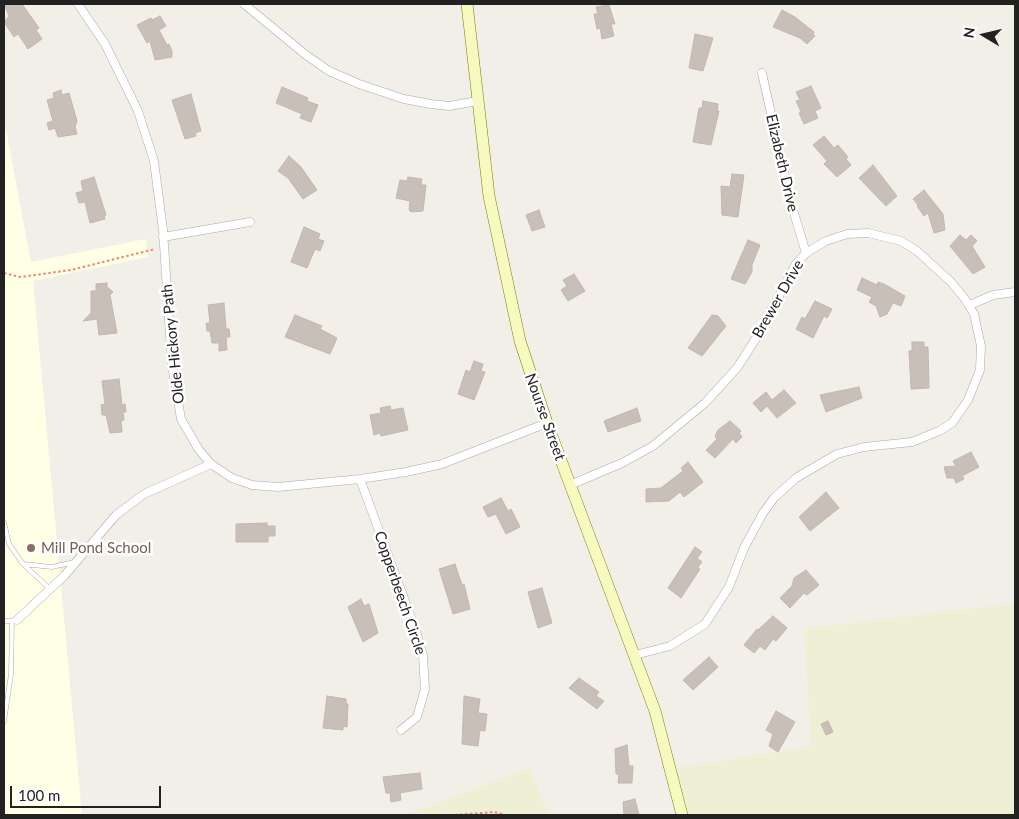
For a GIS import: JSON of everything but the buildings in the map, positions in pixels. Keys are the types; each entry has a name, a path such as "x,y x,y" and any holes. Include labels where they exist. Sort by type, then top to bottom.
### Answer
{"main road":[{"name":"Nourse Street","path":"467,4 489,196 524,357 659,724 682,815"}],"street":[{"name":"Olde Hickory Path","path":"78,4 105,44 138,111 154,161 164,247 172,365 181,419 199,450 211,464 232,478 260,486 278,487 360,479 442,464 547,423"},
{"path":"244,4 306,55 329,71 359,84 404,99 431,104 449,106 478,102"},
{"name":"Elizabeth Drive","path":"762,73 791,203 806,252"},
{"path":"163,237 250,222"},
{"name":"Brewer Drive","path":"570,485 622,463 653,446 681,425 717,392 737,368 755,340 796,264 806,252 826,241 847,234 868,233 901,241 918,251 956,287 970,305 979,334 980,370 968,400 952,423 939,431 912,442 864,447 837,454 796,478 778,495 763,514 744,548 729,586 705,624 670,646 635,655"},
{"path":"970,305 993,295 1015,292"},
{"path":"15,620 77,562 116,515 144,494 211,464"},
{"name":"Copperbeech Circle","path":"360,479 416,631 423,656 425,689 417,717 401,730"}],"lane":[{"path":"4,522 9,544 32,574 50,589"},
{"path":"23,564 52,567 77,562"},
{"path":"4,621 15,620 11,674 4,722"}],"path":[{"path":"4,273 20,277 71,270 164,247"},
{"path":"455,815 494,812 506,815"}],"shaded area":[{"name":"Mill Pond School","path":"4,119 31,262 146,239 148,257 33,281 82,815 4,815"},
{"path":"1015,603 1015,815 685,815 672,768 811,747 804,629"},
{"path":"530,768 549,815 406,815"}],"place":[{"name":"Mill Pond School","path":"31,548"}]}
